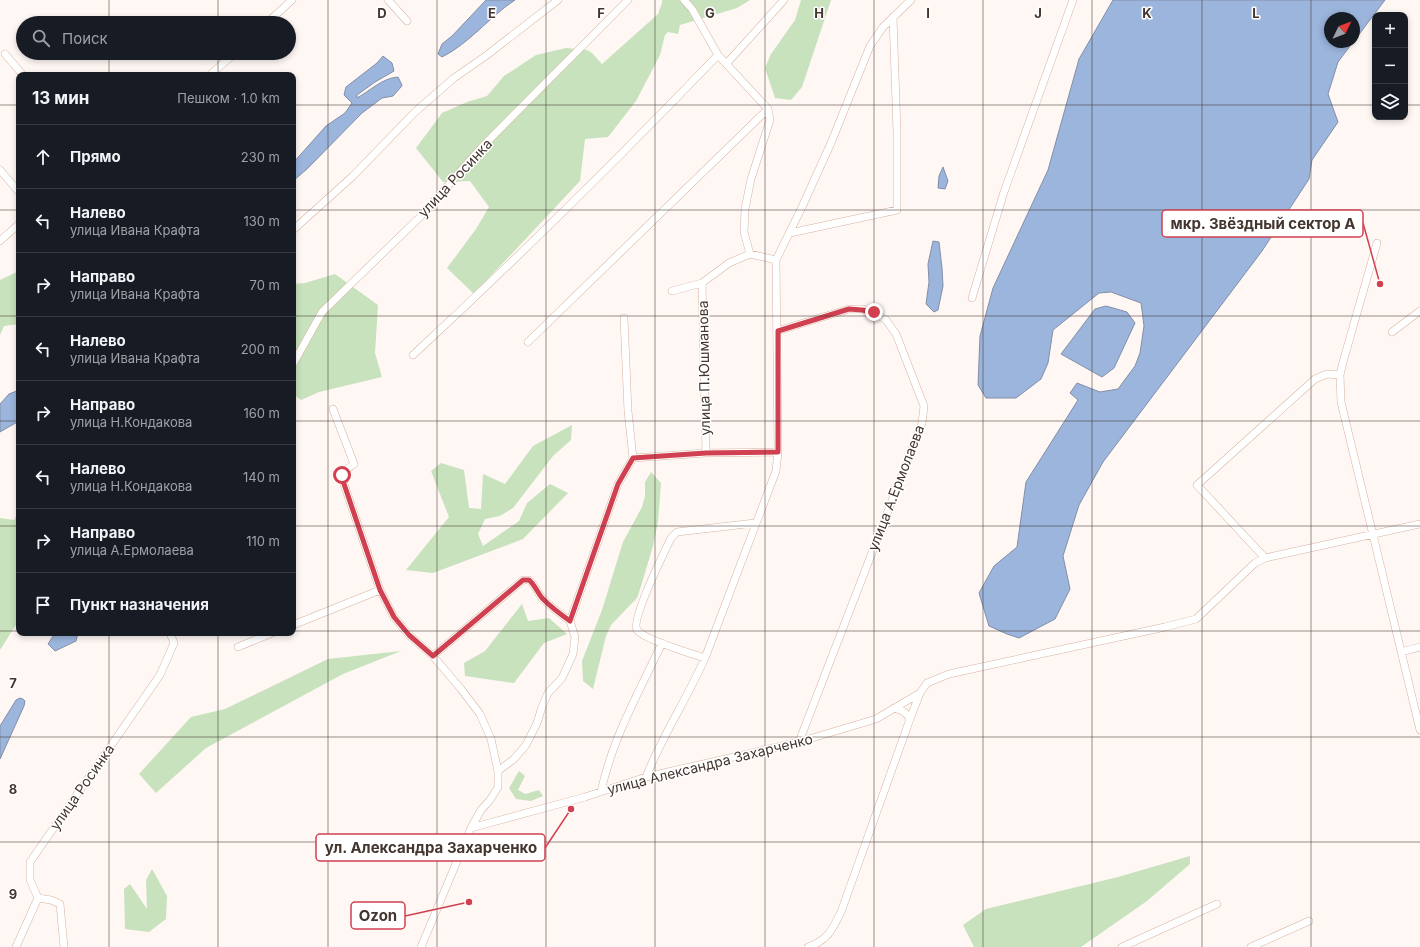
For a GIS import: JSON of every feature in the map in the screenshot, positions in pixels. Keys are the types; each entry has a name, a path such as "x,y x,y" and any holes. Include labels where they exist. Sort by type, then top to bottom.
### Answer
{"street":[{"path":"388,0 407,21"},
{"path":"296,227 353,176 420,107 454,78 558,0"},
{"name":"улица Росинка","path":"296,359 322,312 421,216 482,147 628,0"},
{"path":"684,0 692,9 718,55 768,109 770,120 751,179 745,209 744,232 750,254"},
{"path":"727,63 784,0"},
{"path":"646,777 656,753 697,677 776,471 778,452 778,331 776,260 831,144 870,46 883,27 911,0"},
{"path":"972,298 1004,192 1073,0"},
{"path":"274,16 287,2"},
{"path":"790,233 897,210 897,132 893,17"},
{"path":"5,54 21,72"},
{"path":"413,355 475,298 575,200 718,55"},
{"path":"213,72 227,60"},
{"path":"528,342 768,109"},
{"path":"0,170 16,189"},
{"path":"0,241 16,227"},
{"path":"1377,243 1340,375 1341,402 1401,652 1417,706 1420,730"},
{"path":"672,291 702,283 729,263 750,254 776,260"},
{"name":"улица П.Юшманова","path":"702,283 706,453"},
{"name":"улица А.Ермолаева","path":"778,331 849,309 874,312 886,320 896,334 924,406 922,423 799,742"},
{"path":"1392,332 1420,311"},
{"path":"570,621 618,484 633,458 628,411 624,318"},
{"path":"1265,558 1197,485 1315,379 1327,374 1340,375"},
{"path":"333,409 354,464 345,471 342,478 380,590 394,617 409,635 433,656 480,714 491,738 498,771 498,787 490,800 481,810 471,828 421,947"},
{"path":"633,458 706,453 778,452"},
{"path":"705,658 662,643 641,634 636,629 636,623 647,590 671,538 677,532 755,523"},
{"path":"808,947 823,940 833,928 841,912 910,718 920,693 927,683 949,674 1196,619 1255,563 1265,558 1420,524"},
{"path":"433,656 523,580 529,580 534,584 541,596 550,606 570,621 575,637 573,654 562,678 548,693 537,723 526,744 514,760 498,771"},
{"path":"296,624 380,590"},
{"name":"улица Росинка","path":"38,898 30,880 30,862 160,675 174,643 171,636"},
{"path":"238,647 265,636"},
{"path":"601,792 605,770 619,732 662,643"},
{"path":"1401,652 1420,647"},
{"name":"улица Александра Захарченко","path":"471,828 523,815 646,777 799,742 876,719 920,693"},
{"path":"894,708 906,713 910,718"},
{"path":"16,947 38,898 51,900 60,904 64,947"},
{"path":"1122,947 1217,904"},
{"path":"1251,947 1309,921"}],"green space":[{"path":"662,0 750,0 737,8 680,25 678,34 668,32 665,35 660,55 636,101 608,137 585,139 580,181 474,294 447,268 476,229 489,207 470,181 443,182 416,148 442,113 467,102 487,96 504,76 536,55 566,48 587,50 592,53 602,64 658,14"},
{"path":"801,0 831,0 802,87 791,100 775,98 765,68 771,54 795,20"},
{"path":"16,272 16,324 4,326 0,335 0,280"},
{"path":"335,274 378,305 375,353 382,377 319,392 301,400 296,396 296,284 305,283"},
{"path":"572,425 571,440 553,456 513,508 500,516 485,519 478,534 483,546 519,521 527,503 550,484 568,493 523,539 433,573 406,570 449,517 431,471 441,463 464,470 469,508 481,509 483,474 505,484 533,446"},
{"path":"651,472 661,483 658,522 653,546 637,598 611,625 606,636 593,689 583,681 582,661 602,610 623,542 642,507 645,496 645,482"},
{"path":"16,517 16,625 0,650 0,518 14,520"},
{"path":"522,604 528,621 549,618 567,634 544,643 514,683 465,676 464,663 485,651"},
{"path":"401,651 343,674 206,748 156,793 139,774 191,717 225,709 328,659"},
{"path":"519,771 525,776 518,790 525,794 539,790 543,796 531,801 516,799 509,788"},
{"path":"1190,856 1190,864 1147,901 1081,947 974,947 963,925 986,909 1118,877"},
{"path":"152,869 167,896 166,919 149,932 125,929 124,889 130,884 147,909 146,880"}],"water":[{"path":"486,0 515,0 462,45 442,57 438,54 442,44 452,36"},
{"path":"1113,0 1385,0 1376,12 1372,12 1372,17 1360,33 1360,12 1324,12 1324,48 1348,48 1338,62 1328,94 1338,122 1312,160 1309,179 1262,251 1103,462 1079,505 1063,556 1070,589 1055,619 1019,638 989,626 979,593 994,566 1017,547 1026,482 1078,400 1070,393 1077,383 1100,392 1118,389 1135,366 1140,353 1144,326 1141,303 1111,292 1099,293 1053,330 1048,363 1041,379 1016,398 986,398 978,385 980,336 993,288 1048,170 1079,59"},
{"path":"383,56 392,63 394,71 357,95 357,98 381,82 392,78 398,77 402,85 401,87 393,96 382,98 362,113 296,178 296,160 326,126 345,113 352,103 344,95 346,87 377,63"},
{"path":"943,167 948,181 945,189 938,188 939,176"},
{"path":"933,241 939,242 943,286 938,310 934,312 926,304 929,282 928,264"},
{"path":"1106,306 1127,312 1135,323 1114,368 1102,377 1061,354 1095,309"},
{"path":"16,391 16,423 0,432 0,404 9,394"},
{"path":"53,636 77,636 76,641 55,651 48,644"},
{"path":"20,698 25,701 24,706 0,759 0,726 16,700"}],"place":[{"name":"мкр. Звёздный сектор А","path":"1380,284"},
{"name":"ул. Александра Захарченко","path":"571,809"},
{"name":"Ozon","path":"469,902"}],"route":[{"path":"342,475 380,590 394,617 409,635 433,656 523,580 529,580 534,584 541,596 550,606 570,621 618,484 633,458 706,453 778,452 778,331 849,309 874,312"}]}
